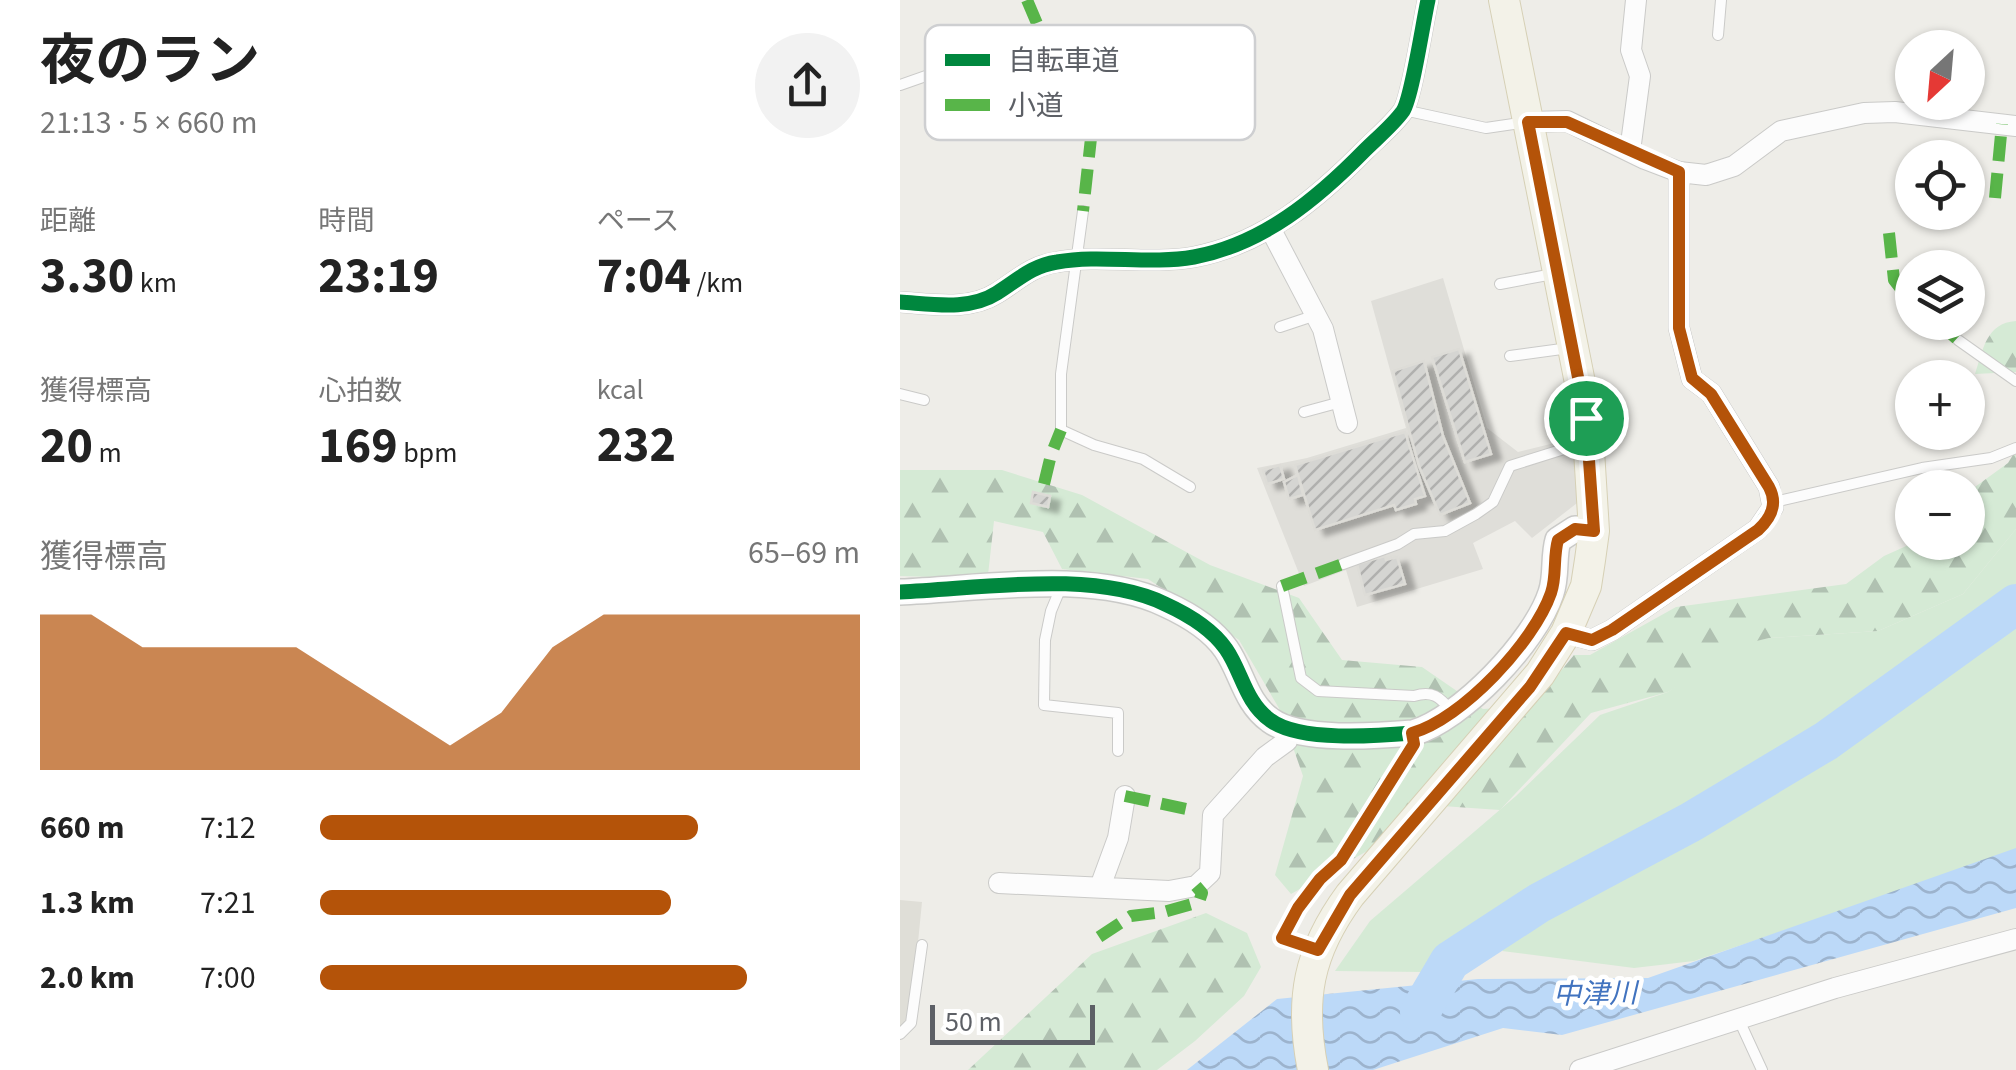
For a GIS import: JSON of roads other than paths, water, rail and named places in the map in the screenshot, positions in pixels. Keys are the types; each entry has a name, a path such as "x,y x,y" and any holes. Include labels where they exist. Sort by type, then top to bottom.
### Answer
{"main road":[{"path":"1313,1070 1306,1007 1315,956 1350,895 1530,687 1566,633 1586,586 1594,531 1586,418 1504,0"}],"street":[{"path":"900,303 972,303 995,295 1035,267 1078,259 1153,262 1196,256 1226,248 1270,228 1321,195 1404,110 1428,0"},
{"path":"1630,151 1640,76 1631,50 1636,0"},
{"path":"1528,122 1567,122 1679,172 1706,175 1721,172 1782,131 1864,113 1895,112 2016,126"},
{"path":"1566,633 1592,640 1612,630 1758,530 1769,518 1774,502 1769,487 1711,394 1692,378 1679,328 1679,172"},
{"path":"1270,228 1323,329 1347,424"},
{"path":"900,592 1092,584 1142,595 1201,625 1228,651 1256,706 1269,720 1289,730 1320,734 1412,733 1427,729 1454,712 1515,651 1541,614 1552,590 1558,540 1575,529 1594,531"},
{"path":"999,883 1168,891 1196,886 1210,873 1213,814 1264,758 1286,741 1289,730"},
{"path":"1100,887 1118,838 1125,796"},
{"path":"1580,1070 1895,970 2016,939"}],"lane":[{"path":"1718,35 1720,0"},
{"path":"900,85 925,76"},
{"path":"1404,110 1486,128 1528,122"},
{"path":"1083,211 1062,374 1061,430 1143,459 1190,487"},
{"path":"1500,284 1558,274"},
{"path":"1280,326 1316,315"},
{"path":"1958,340 2016,381"},
{"path":"1510,356 1572,347"},
{"path":"900,394 924,400"},
{"path":"1304,412 1341,402"},
{"path":"1343,564 1414,534 1445,531 1476,514 1494,502 1510,466 1564,449 1586,418"},
{"path":"1774,502 1922,468 1991,458 2016,448"},
{"path":"1062,584 1045,640 1044,705 1120,710 1118,751"},
{"path":"1282,586 1301,678 1310,687 1318,691 1414,696 1427,692 1438,696 1454,712"},
{"path":"900,1034 911,1023 922,945"},
{"path":"1738,1019 1762,1070"}],"water":[{"name":"中津川","path":"2016,848 2016,908 1562,1035 1503,1028 1373,1070 1187,1070 1277,999 1478,979 1648,978"}],"waterway":[{"path":"1420,1012 1450,961 1539,903 1691,822 1826,741 2016,604"}]}
